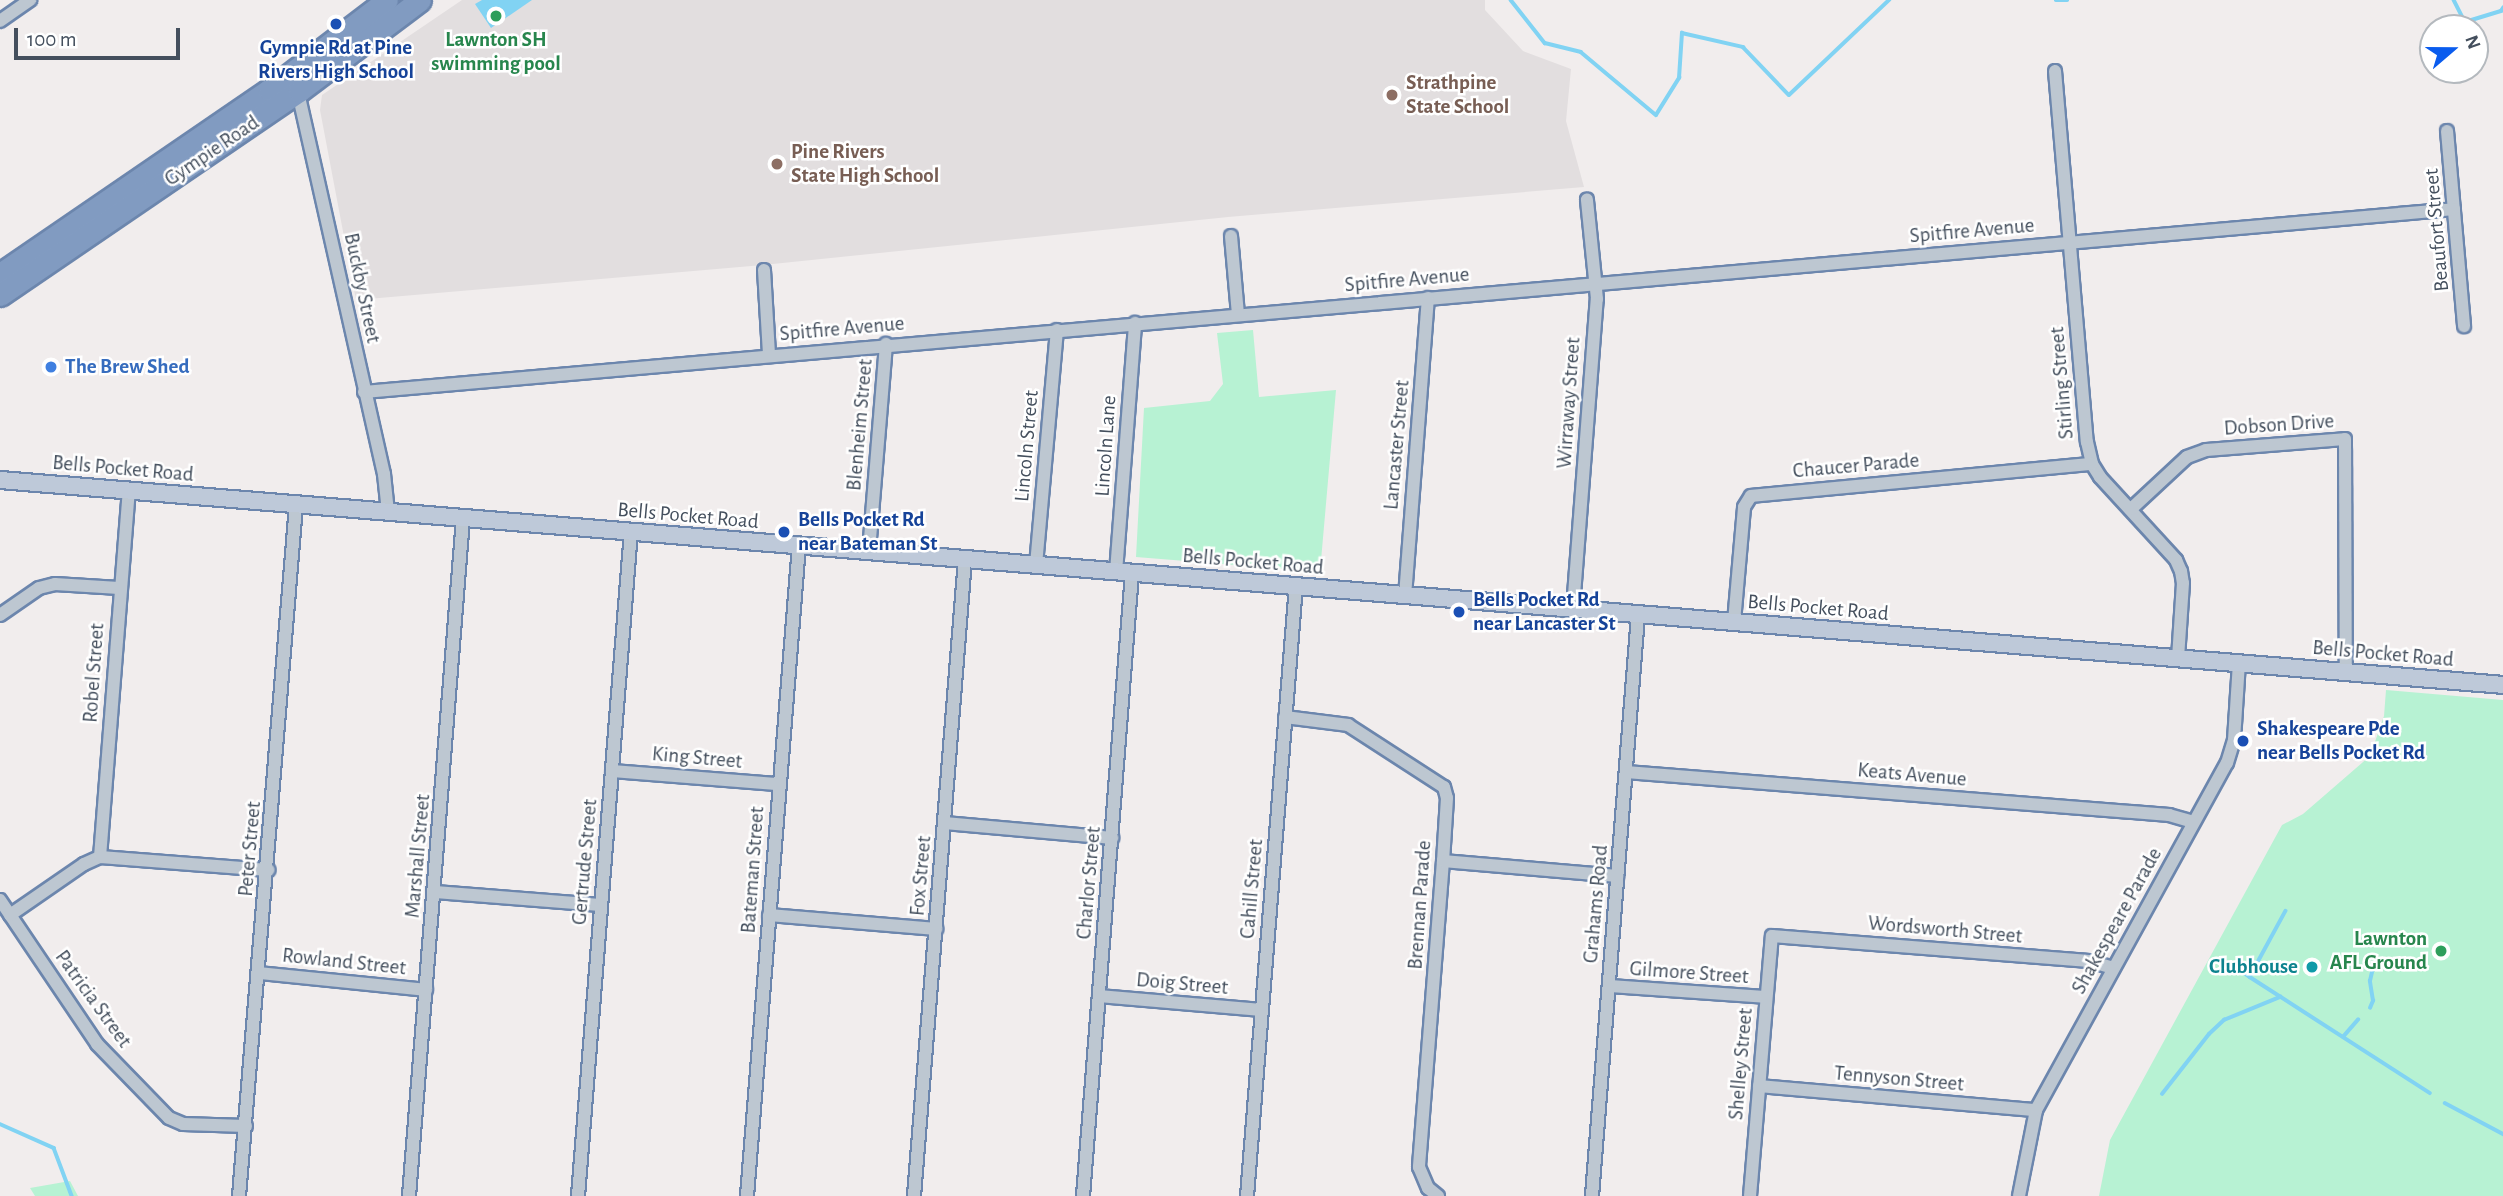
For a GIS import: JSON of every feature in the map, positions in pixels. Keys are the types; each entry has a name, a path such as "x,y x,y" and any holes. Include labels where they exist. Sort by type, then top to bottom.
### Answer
{"highway":[{"name":"Gympie Road","path":"0,295 294,83 387,0"},
{"name":"Gympie Road","path":"0,274 420,0"}],"main road":[{"name":"Bells Pocket Road","path":"0,480 2503,685"}],"street":[{"path":"0,21 30,0"},
{"name":"Stirling Street","path":"2055,71 2087,442 2092,464 2181,571 2183,583 2178,659"},
{"name":"Buckby Street","path":"294,83 388,490 388,511"},
{"name":"Beaufort Street","path":"2447,131 2465,326"},
{"name":"Wirraway Street","path":"1573,608 1596,283 1587,200"},
{"name":"Spitfire Avenue","path":"364,392 769,354 2454,209"},
{"path":"1231,236 1238,315"},
{"path":"764,270 769,354"},
{"name":"Lancaster Street","path":"1405,596 1428,298"},
{"name":"Lincoln Lane","path":"1124,573 1135,323"},
{"name":"Lincoln Street","path":"1037,565 1057,330"},
{"name":"Blenheim Street","path":"869,551 886,344"},
{"name":"Dobson Drive","path":"2130,509 2187,457 2206,450 2345,439 2346,671"},
{"name":"Chaucer Parade","path":"1734,622 1744,507 1751,496 2092,464"},
{"name":"Robel Street","path":"100,857 129,491"},
{"name":"Peter Street","path":"239,1196 268,870 296,505"},
{"name":"Marshall Street","path":"409,1196 463,519"},
{"name":"Gertrude Street","path":"578,1196 631,532"},
{"name":"Bateman Street","path":"747,1196 799,546"},
{"name":"Fox Street","path":"914,1196 965,559"},
{"name":"Charlor Street","path":"1083,1196 1112,838 1124,573"},
{"path":"0,615 39,588 55,584 120,588"},
{"name":"Cahill Street","path":"1247,1196 1296,586"},
{"name":"Grahams Road","path":"1592,1196 1638,615"},
{"name":"Shakespeare Parade","path":"2018,1196 2036,1110 2227,763 2234,740 2239,663"},
{"name":"Brennan Parade","path":"1285,717 1348,724 1436,779 1444,787 1447,798 1443,861 1419,1167 1428,1188 1438,1196"},
{"name":"King Street","path":"612,771 779,784"},
{"name":"Keats Avenue","path":"1626,772 2169,815 2193,822"},
{"path":"945,823 1112,838"},
{"path":"10,915 84,864 100,857 268,870"},
{"path":"1443,861 1617,876"},
{"path":"435,892 600,905"},
{"name":"Patricia Street","path":"0,900 97,1044 169,1118 183,1124 246,1126"},
{"path":"769,915 936,929"},
{"name":"Wordsworth Street","path":"1772,936 2089,961 2113,968"},
{"name":"Shelley Street","path":"1750,1196 1772,936"},
{"name":"Rowland Street","path":"259,973 426,990"},
{"name":"Gilmore Street","path":"1609,986 1766,997"},
{"name":"Doig Street","path":"1099,996 1261,1010"},
{"name":"Tennyson Street","path":"1759,1086 2036,1110"}],"shaded area":[{"name":"Pine Rivers State High School","path":"462,0 1485,0 1485,10 1523,51 1571,69 1566,121 1584,187 1228,217 763,265 356,300 320,110 322,95"}],"green space":[{"path":"1253,330 1259,397 1336,390 1320,572 1136,557 1144,408 1210,401 1223,384 1217,333"},
{"path":"2386,690 2503,700 2503,1196 2099,1196 2110,1140 2282,825 2303,814 2370,756 2384,716"},
{"path":"70,1181 78,1196 35,1196 30,1188"}],"water":[{"name":"Lawnton SH swimming pool","path":"482,0 532,0 491,28 475,4"}],"waterway":[{"path":"1511,0 1545,43 1581,52 1656,115 1679,78 1682,33 1743,47 1789,95 1889,0"},
{"path":"2056,0 2067,0"},
{"path":"2454,0 2465,22 2501,11 2503,8"},
{"path":"2286,911 2250,977 2430,1093"},
{"path":"2232,964 2250,977"},
{"path":"2370,1008 2373,1001 2370,981 2373,968"},
{"path":"2162,1094 2209,1034 2224,1020 2280,997"},
{"path":"2343,1037 2358,1020"},
{"path":"2445,1103 2503,1134"},
{"path":"0,1124 54,1148 72,1196"}],"place":[{"name":"Lawnton SH swimming pool","path":"496,16"},
{"name":"Gympie Rd at Pine Rivers High School","path":"336,24"},
{"name":"Strathpine State School","path":"1392,95"},
{"name":"Pine Rivers State High School","path":"777,164"},
{"name":"The Brew Shed","path":"51,367"},
{"name":"Bells Pocket Rd near Bateman St","path":"784,532"},
{"name":"Bells Pocket Rd near Lancaster St","path":"1459,612"},
{"name":"Shakespeare Pde near Bells Pocket Rd","path":"2243,741"},
{"name":"Lawnton AFL Ground","path":"2441,951"},
{"name":"Clubhouse","path":"2312,967"}]}
